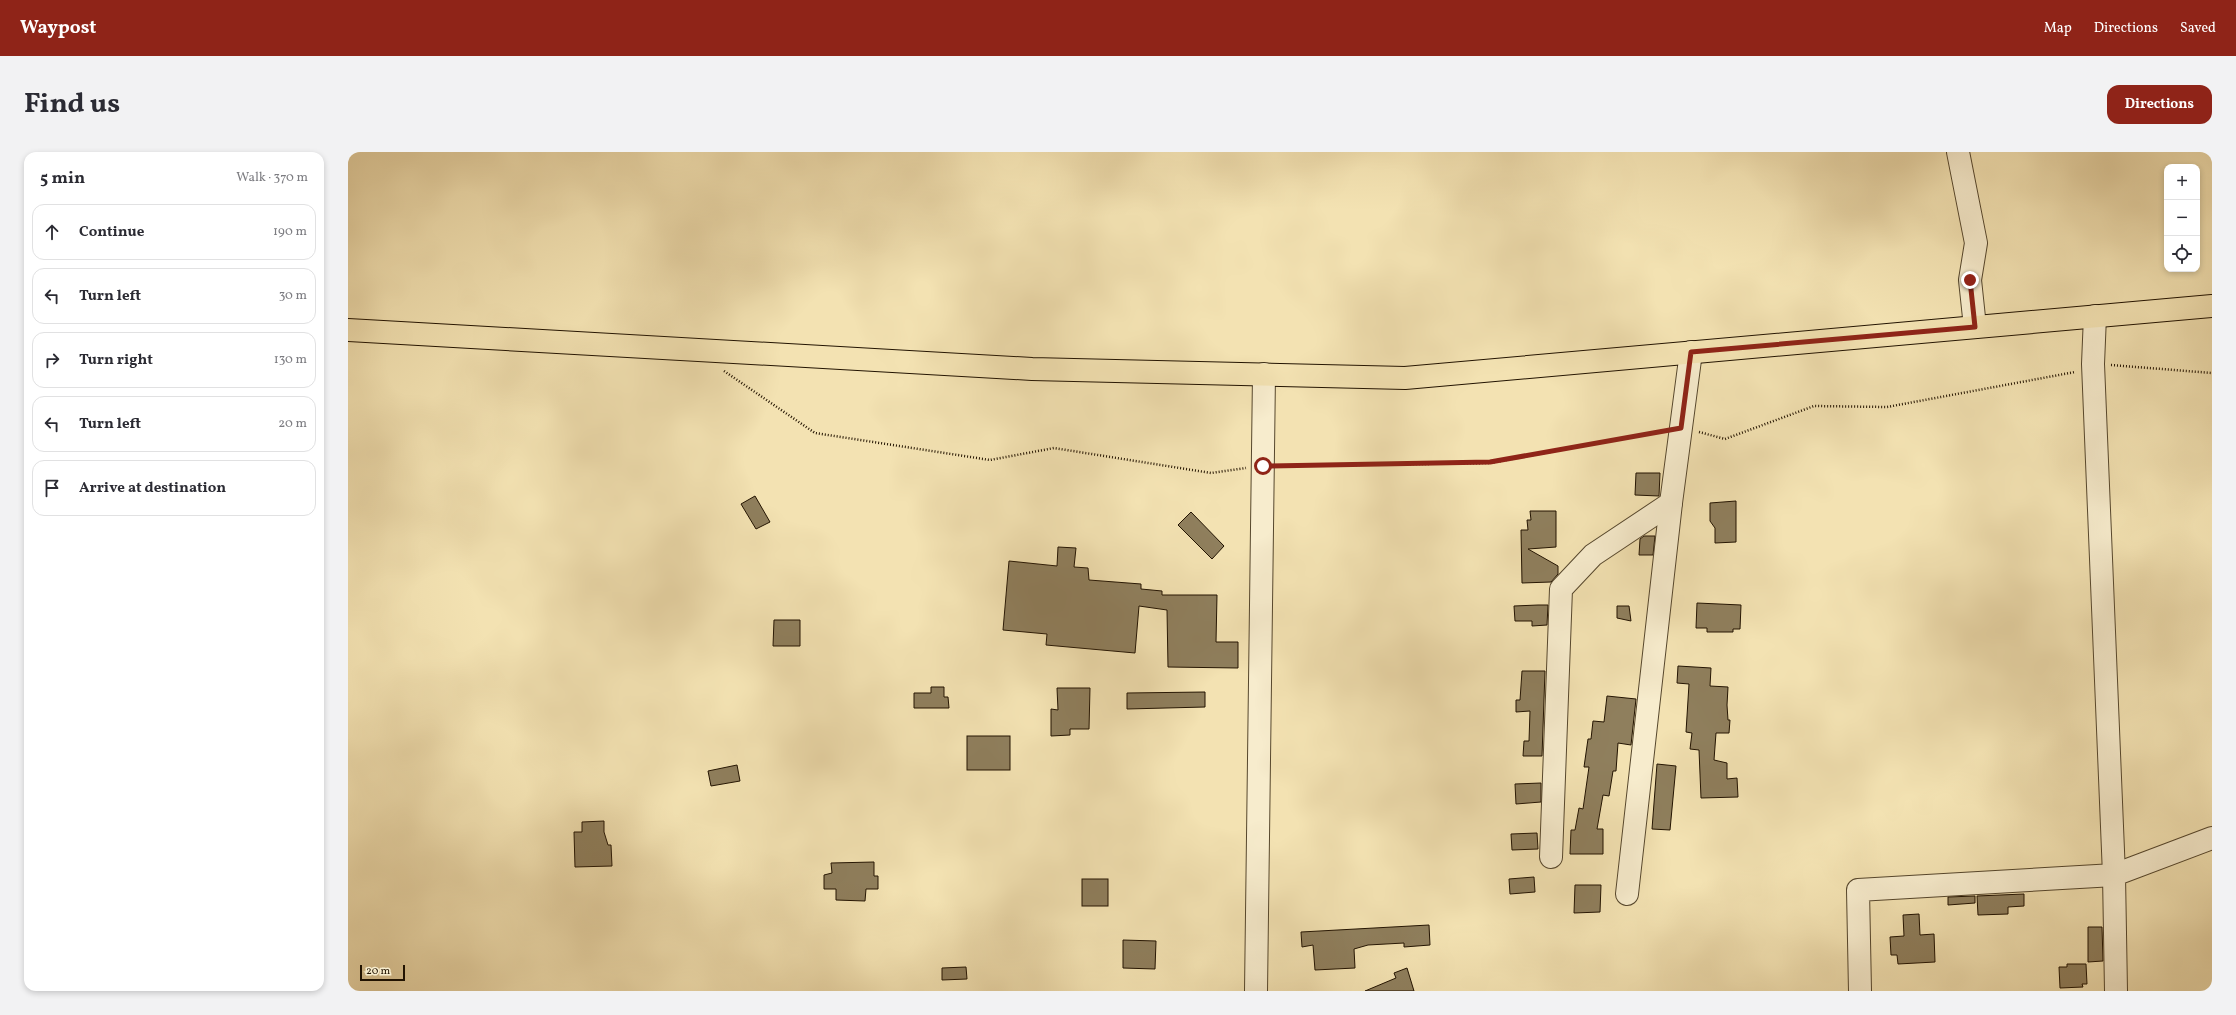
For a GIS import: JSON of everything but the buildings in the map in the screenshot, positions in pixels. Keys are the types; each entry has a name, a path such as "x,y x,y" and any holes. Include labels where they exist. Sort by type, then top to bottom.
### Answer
{"main road":[{"path":"348,330 1032,369 1405,378 2212,306"}],"street":[{"path":"1958,152 1976,243 1970,280 1975,327"},
{"path":"2095,316 2094,364 2114,874 2116,991"},
{"path":"1627,894 1671,503 1691,352"},
{"path":"1256,991 1264,374"},
{"path":"1551,857 1561,589 1592,554 1671,503"},
{"path":"1860,991 1858,890 2114,874 2212,838"}],"path":[{"path":"719,367 814,432 990,460 1054,448 1211,473 1263,466 1490,462 1681,428 1725,439 1814,406 1887,407 2070,374 2094,364 2212,373"}],"route":[{"path":"1263,466 1490,462 1681,428 1691,352 1975,327 1970,280"}]}
